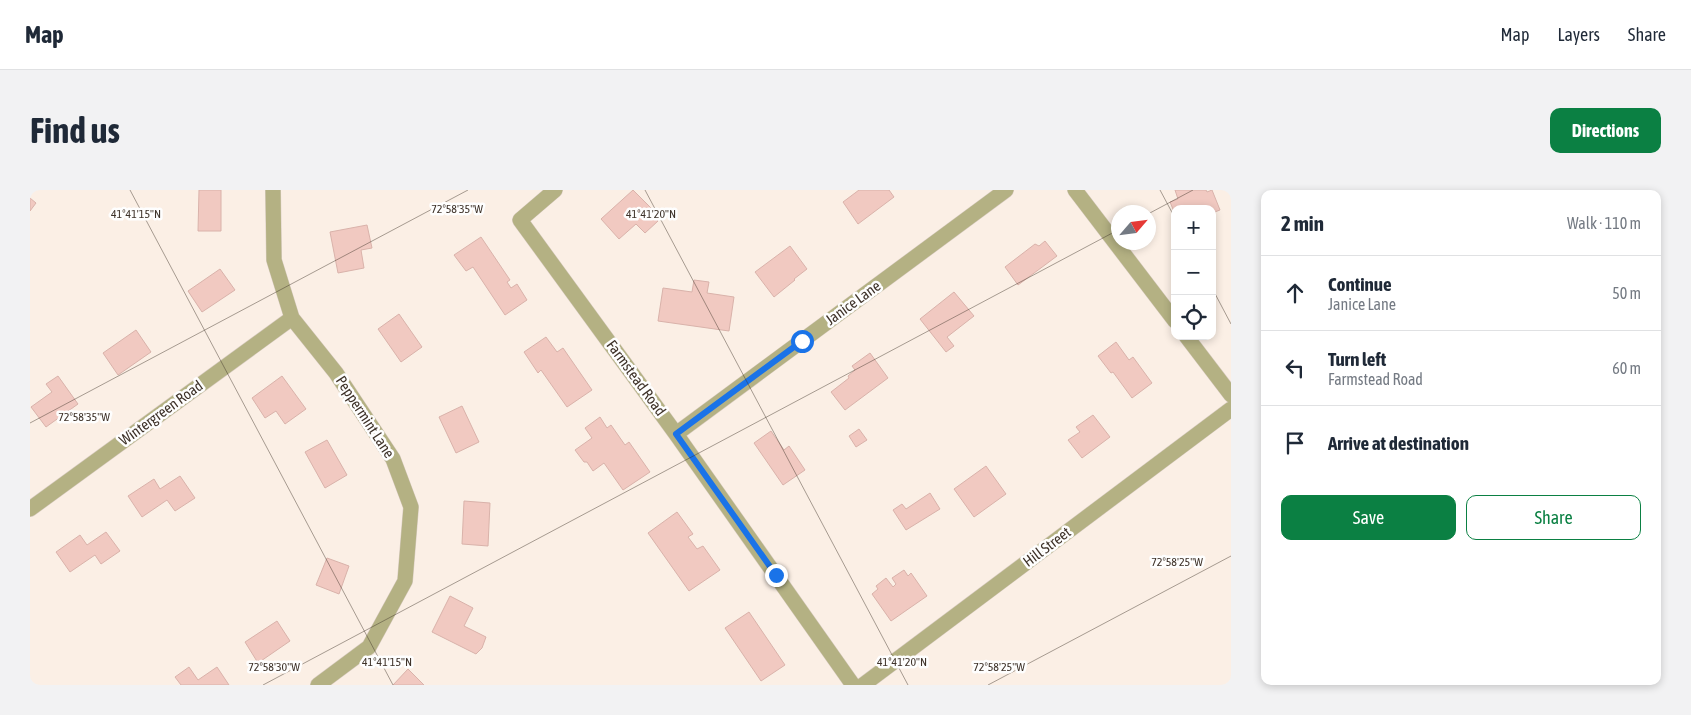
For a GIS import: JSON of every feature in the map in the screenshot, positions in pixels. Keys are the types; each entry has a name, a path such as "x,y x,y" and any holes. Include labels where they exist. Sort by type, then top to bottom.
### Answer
{"street":[{"name":"Peppermint Lane","path":"273,190 274,260 292,318 336,373 393,459 411,507 406,581 369,647 318,685"},
{"name":"Farmstead Road","path":"556,190 520,220 676,434 853,685"},
{"name":"Janice Lane","path":"676,434 1006,190"},
{"path":"1075,190 1171,316"},
{"name":"Wintergreen Road","path":"30,509 292,318"},
{"path":"1189,340 1231,395"},
{"name":"Hill Street","path":"862,685 1231,409"}],"building":[{"path":"199,190 221,190 221,231 198,231"},
{"path":"633,190 652,209 650,211 658,221 645,233 636,224 619,239 601,219"},
{"path":"859,190 889,190 894,197 858,224 843,202"},
{"path":"1175,190 1206,190 1207,192 1212,190 1220,210 1216,212 1216,205 1171,205 1170,202 1178,199"},
{"path":"30,198 36,203 30,211"},
{"path":"367,225 372,248 361,250 364,268 338,273 330,232"},
{"path":"481,237 510,280 507,282 511,288 517,284 527,300 505,315 473,267 466,271 454,255"},
{"path":"1045,241 1057,256 1018,285 1005,267 1035,244 1039,246"},
{"path":"790,246 807,269 774,297 755,272"},
{"path":"220,269 235,290 202,312 188,291"},
{"path":"694,280 709,282 707,293 734,297 729,331 658,321 663,288 692,292"},
{"path":"954,292 974,316 947,337 954,346 946,352 920,319"},
{"path":"399,314 422,347 401,362 378,329"},
{"path":"136,330 151,352 118,375 103,353"},
{"path":"546,337 557,352 563,348 592,390 567,407 541,370 538,373 524,352"},
{"path":"1116,342 1129,360 1133,357 1152,383 1132,398 1113,372 1111,373 1098,356"},
{"path":"870,353 888,378 845,410 831,392 849,378 848,376 855,370 852,366"},
{"path":"58,376 78,404 46,427 31,407 52,392 46,384"},
{"path":"282,376 306,409 285,424 276,411 265,418 252,398"},
{"path":"462,406 479,442 456,453 439,417"},
{"path":"1093,415 1110,437 1082,458 1068,440 1080,432 1076,427"},
{"path":"600,417 607,428 611,425 625,445 629,442 650,472 623,490 604,463 593,471 575,450 592,438 585,428"},
{"path":"859,429 867,440 856,447 849,436"},
{"path":"771,431 784,450 789,446 805,470 783,485 754,443"},
{"path":"327,440 347,475 325,488 305,452"},
{"path":"986,466 1006,494 974,517 954,489"},
{"path":"180,476 195,498 175,511 167,500 142,517 128,496 154,479 160,489"},
{"path":"930,493 940,509 906,530 893,510 902,504 906,509"},
{"path":"464,501 490,503 488,546 462,544"},
{"path":"677,512 693,534 688,537 697,549 703,546 720,570 689,591 648,533"},
{"path":"106,532 120,551 101,564 95,555 70,572 56,552 80,535 87,545"},
{"path":"327,558 349,566 339,594 316,585"},
{"path":"904,570 908,576 911,573 927,596 891,621 872,594 878,589 876,586 886,578 893,587 896,584 892,578"},
{"path":"450,596 473,608 464,626 486,637 482,648 476,654 432,632"},
{"path":"749,612 785,665 761,681 725,628"},
{"path":"277,621 290,641 258,663 245,642"},
{"path":"189,667 198,680 217,667 229,685 181,685 175,677"},
{"path":"408,669 424,685 393,685"}],"route":[{"path":"776,575 676,434 802,341"}]}
